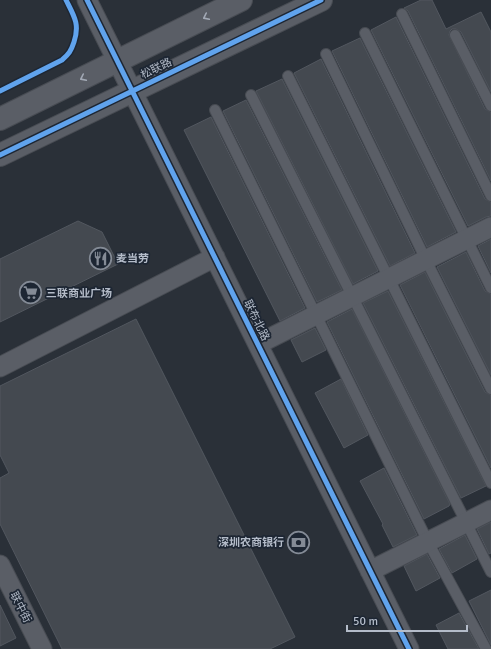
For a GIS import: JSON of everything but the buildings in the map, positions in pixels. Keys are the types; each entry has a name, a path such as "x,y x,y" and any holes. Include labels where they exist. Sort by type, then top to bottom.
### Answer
{"street":[{"name":"联布北路","path":"87,0 409,649"},
{"path":"0,119 241,0"},
{"name":"松联路","path":"0,155 321,0"},
{"path":"258,344 491,227"},
{"path":"0,367 215,257"},
{"path":"370,571 491,510"},
{"name":"联中街","path":"0,565 42,649"}],"lane":[{"path":"402,14 491,196"},
{"path":"365,33 491,288"},
{"path":"455,36 491,106"},
{"path":"326,54 426,260 491,389"},
{"path":"288,76 491,483"},
{"path":"251,95 465,523 491,572"},
{"path":"215,110 428,542 486,649"}],"cycle path":[{"path":"0,91 62,60 70,52 76,36 76,25 74,16 66,0"},
{"path":"87,0 409,649"},
{"path":"0,155 321,0"}],"place":[{"name":"麦当劳","path":"100,258"},
{"name":"三联商业广场","path":"30,293"},
{"name":"深圳农商银行","path":"299,542"}]}
